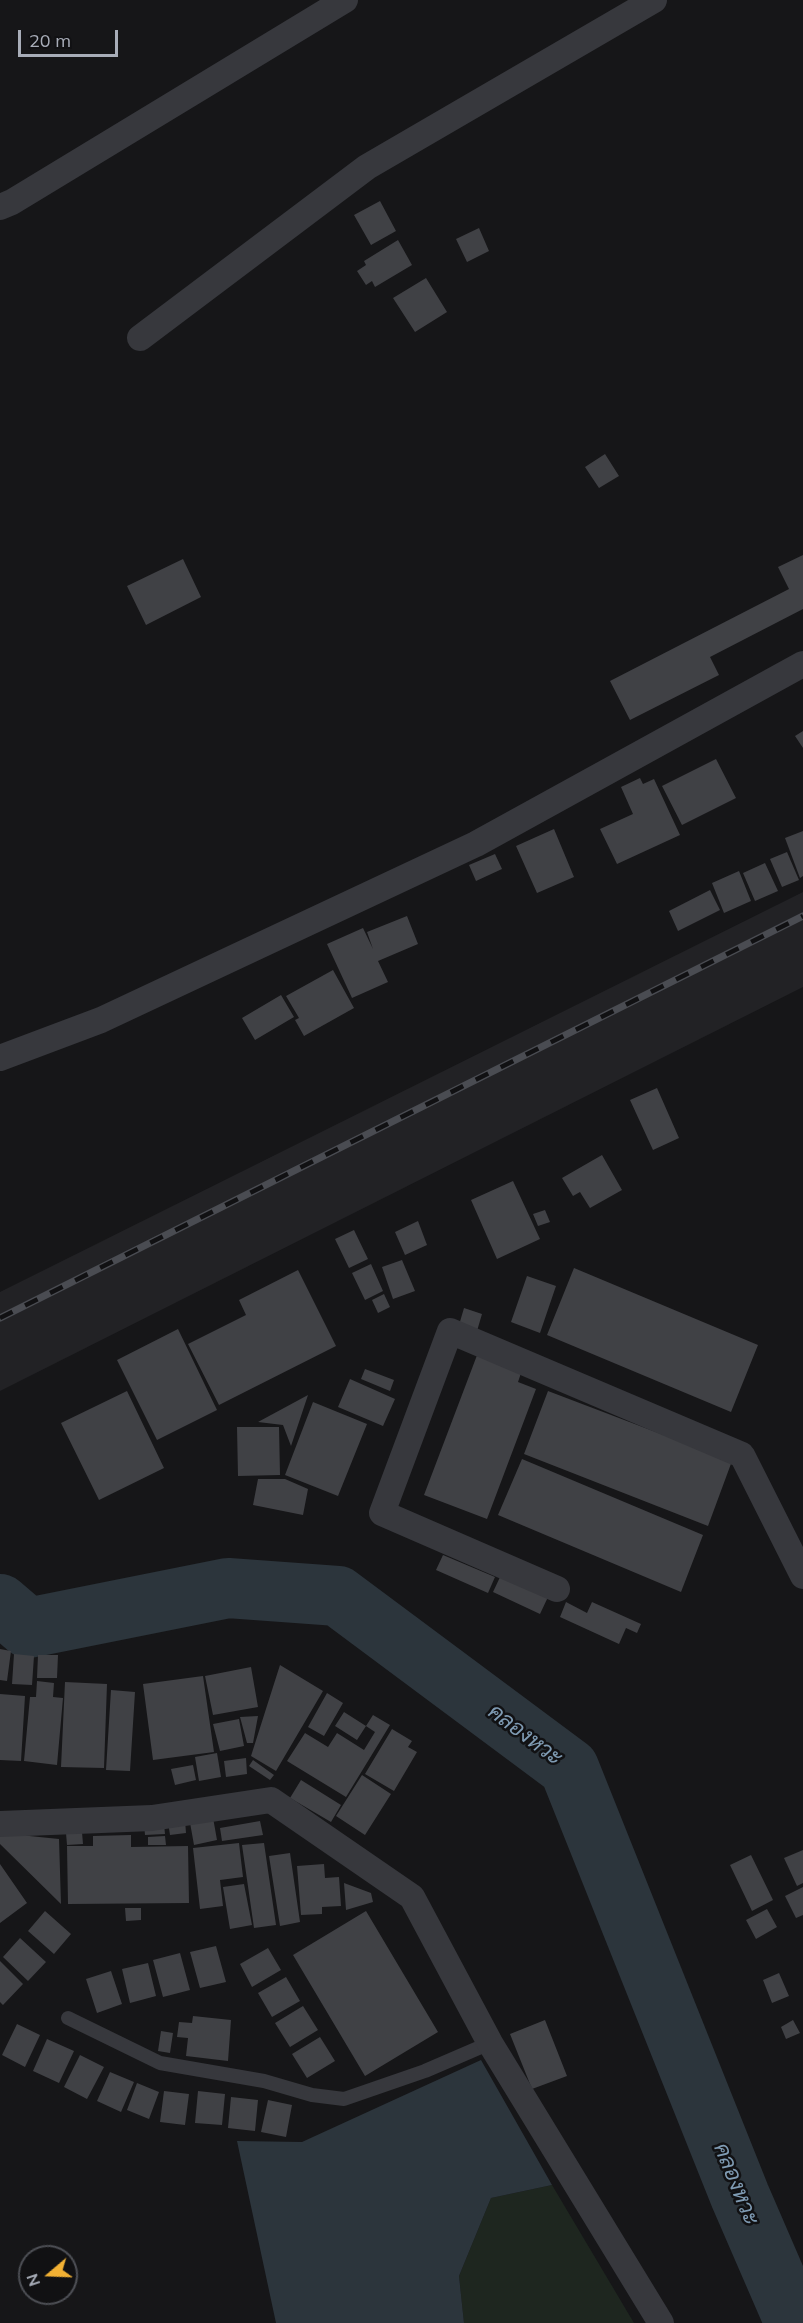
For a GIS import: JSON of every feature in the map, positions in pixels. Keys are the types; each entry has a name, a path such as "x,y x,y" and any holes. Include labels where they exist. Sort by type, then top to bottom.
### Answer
{"street":[{"path":"0,207 12,202 345,0"},
{"path":"140,338 367,167 654,0"},
{"path":"0,1058 101,1020 476,844 803,664"},
{"path":"556,1589 382,1513 450,1330 742,1455 803,1576"},
{"path":"0,1824 152,1818 271,1800 412,1897 490,2043 660,2323"}],"lane":[{"path":"68,2018 160,2063 264,2081 312,2095 344,2099 425,2071 490,2043"}],"shaded area":[{"path":"803,892 803,987 0,1391 0,1292"},
{"path":"481,2060 552,2185 491,2198 459,2276 464,2323 276,2323 237,2141 302,2142"},
{"path":"552,2185 634,2323 464,2323 459,2276 491,2198"}],"building":[{"path":"380,201 396,231 371,245 354,215"},
{"path":"479,228 489,251 467,262 456,239"},
{"path":"398,240 412,265 375,287 372,281 366,285 357,271 366,265 364,261"},
{"path":"426,278 447,312 415,332 393,298"},
{"path":"605,454 619,476 599,488 585,467"},
{"path":"803,555 803,609 710,657 719,675 630,720 610,681 789,589 778,567"},
{"path":"183,559 201,597 146,625 127,586"},
{"path":"803,731 803,748 795,736"},
{"path":"716,759 736,798 682,825 662,786"},
{"path":"640,778 643,784 654,779 680,835 617,864 600,829 633,814 621,787"},
{"path":"554,829 574,877 537,893 516,846"},
{"path":"803,831 803,876 800,878 785,838"},
{"path":"787,852 799,880 782,887 770,859"},
{"path":"495,854 502,869 476,881 469,865"},
{"path":"765,863 778,891 755,901 743,873"},
{"path":"739,871 751,901 724,913 712,883"},
{"path":"710,890 720,910 678,931 669,911"},
{"path":"407,916 418,944 378,961 388,982 352,998 327,944 363,928 373,949 367,932"},
{"path":"333,970 354,1008 304,1036 295,1020 299,1018 286,996"},
{"path":"281,995 294,1017 255,1040 242,1018"},
{"path":"657,1088 679,1138 653,1150 630,1100"},
{"path":"602,1155 622,1190 590,1208 580,1192 573,1196 562,1178"},
{"path":"513,1181 540,1239 497,1259 471,1200"},
{"path":"545,1210 550,1222 538,1226 533,1214"},
{"path":"418,1221 427,1245 405,1255 395,1232"},
{"path":"354,1230 368,1259 349,1268 335,1239"},
{"path":"402,1260 415,1291 393,1299 382,1267"},
{"path":"371,1264 383,1291 365,1300 352,1273"},
{"path":"574,1268 758,1345 731,1412 547,1335"},
{"path":"298,1270 336,1346 219,1405 188,1344 246,1315 239,1300"},
{"path":"527,1276 556,1286 540,1333 511,1322"},
{"path":"384,1294 390,1307 378,1313 372,1300"},
{"path":"464,1308 482,1314 477,1331 459,1325"},
{"path":"178,1329 217,1410 157,1440 117,1360"},
{"path":"479,1350 523,1367 518,1382 536,1389 487,1519 424,1495"},
{"path":"365,1369 394,1380 390,1391 361,1379"},
{"path":"350,1379 395,1399 383,1426 338,1407"},
{"path":"127,1391 164,1468 99,1500 61,1423"},
{"path":"548,1391 732,1461 708,1526 524,1454"},
{"path":"308,1395 291,1446 283,1425 258,1422"},
{"path":"313,1402 367,1424 338,1496 285,1475"},
{"path":"237,1427 279,1427 280,1475 238,1476"},
{"path":"522,1459 703,1535 681,1592 498,1515"},
{"path":"258,1479 285,1479 308,1489 303,1515 253,1505"},
{"path":"443,1555 495,1577 488,1593 436,1570"},
{"path":"501,1575 548,1597 540,1614 493,1592"},
{"path":"566,1602 587,1613 592,1602 641,1624 637,1633 626,1628 619,1644 560,1617"},
{"path":"0,1649 11,1651 7,1681 0,1680"},
{"path":"14,1654 34,1656 32,1685 12,1684"},
{"path":"38,1655 58,1655 57,1678 37,1678"},
{"path":"280,1665 323,1691 276,1771 251,1756"},
{"path":"251,1667 258,1707 213,1715 205,1676"},
{"path":"203,1676 214,1752 153,1760 143,1684"},
{"path":"37,1681 54,1683 53,1697 63,1698 57,1765 24,1761 30,1697 36,1697"},
{"path":"65,1682 107,1684 104,1768 61,1767"},
{"path":"111,1690 135,1692 130,1771 106,1770"},
{"path":"327,1693 343,1703 324,1736 308,1727"},
{"path":"0,1694 25,1696 21,1761 0,1760"},
{"path":"344,1712 366,1726 357,1740 335,1726"},
{"path":"373,1715 390,1725 346,1797 287,1761 305,1733 328,1747 337,1733 364,1750 375,1732 366,1726"},
{"path":"258,1716 253,1743 247,1743 240,1717"},
{"path":"239,1719 244,1746 220,1751 213,1724"},
{"path":"392,1729 412,1741 408,1747 417,1752 394,1791 365,1774"},
{"path":"217,1753 221,1777 199,1781 195,1757"},
{"path":"246,1758 247,1774 226,1777 224,1761"},
{"path":"253,1760 274,1775 270,1780 249,1766"},
{"path":"193,1765 196,1780 175,1785 171,1769"},
{"path":"362,1775 391,1794 365,1835 336,1816"},
{"path":"301,1780 341,1805 331,1822 290,1798"},
{"path":"212,1812 217,1840 194,1845 189,1817"},
{"path":"185,1820 186,1833 170,1835 168,1822"},
{"path":"260,1821 263,1835 222,1841 220,1828"},
{"path":"144,1824 164,1824 165,1834 145,1835"},
{"path":"82,1832 83,1844 67,1845 66,1833"},
{"path":"0,1833 59,1839 61,1904 0,1844"},
{"path":"131,1835 131,1847 188,1846 189,1903 68,1904 67,1846 93,1846 93,1836"},
{"path":"165,1836 166,1845 148,1845 148,1837"},
{"path":"239,1843 243,1877 220,1880 223,1906 200,1909 193,1848"},
{"path":"264,1843 276,1925 254,1928 242,1845"},
{"path":"803,1850 803,1883 797,1886 784,1858"},
{"path":"290,1853 300,1922 280,1926 269,1856"},
{"path":"751,1855 773,1900 752,1911 730,1865"},
{"path":"0,1864 27,1903 0,1923"},
{"path":"324,1864 325,1878 339,1877 341,1906 322,1907 322,1914 301,1915 297,1866"},
{"path":"344,1883 371,1893 373,1902 346,1910"},
{"path":"244,1884 252,1925 230,1929 223,1887"},
{"path":"803,1887 803,1915 796,1918 785,1896"},
{"path":"125,1908 141,1908 141,1920 126,1921"},
{"path":"767,1909 777,1927 756,1939 746,1920"},
{"path":"45,1911 71,1934 54,1954 28,1931"},
{"path":"366,1911 438,2032 365,2076 293,1955"},
{"path":"20,1938 46,1962 28,1981 3,1957"},
{"path":"216,1946 226,1982 200,1988 190,1952"},
{"path":"268,1948 281,1970 252,1987 240,1964"},
{"path":"180,1953 190,1990 163,1997 153,1960"},
{"path":"0,1961 23,1984 3,2005 0,2002"},
{"path":"148,1963 156,1996 130,2003 122,1969"},
{"path":"111,1971 122,2004 97,2013 86,1979"},
{"path":"779,1973 789,1996 772,2003 763,1980"},
{"path":"286,1977 300,2001 272,2017 258,1993"},
{"path":"303,2006 318,2030 290,2047 275,2023"},
{"path":"193,2016 231,2020 228,2061 186,2056 188,2038 177,2037 179,2022 192,2023"},
{"path":"545,2020 567,2076 532,2089 510,2034"},
{"path":"793,2020 800,2033 786,2039 781,2027"},
{"path":"17,2024 40,2035 25,2067 2,2055"},
{"path":"161,2031 173,2033 170,2053 158,2051"},
{"path":"320,2037 335,2061 307,2078 292,2054"},
{"path":"47,2039 74,2051 59,2083 33,2071"},
{"path":"80,2055 104,2067 87,2099 64,2087"},
{"path":"110,2072 134,2082 121,2112 97,2101"},
{"path":"137,2083 159,2092 149,2119 127,2110"},
{"path":"164,2091 189,2094 185,2125 160,2122"},
{"path":"198,2091 225,2094 222,2125 195,2123"},
{"path":"231,2097 258,2100 255,2131 228,2128"},
{"path":"268,2100 292,2105 286,2137 261,2132"}],"waterway":[{"name":"คลองหวะ","path":"0,1604 28,1628 228,1588 338,1596 569,1768 740,2196 795,2323"}],"railway":[{"path":"0,1318 803,916"}]}
